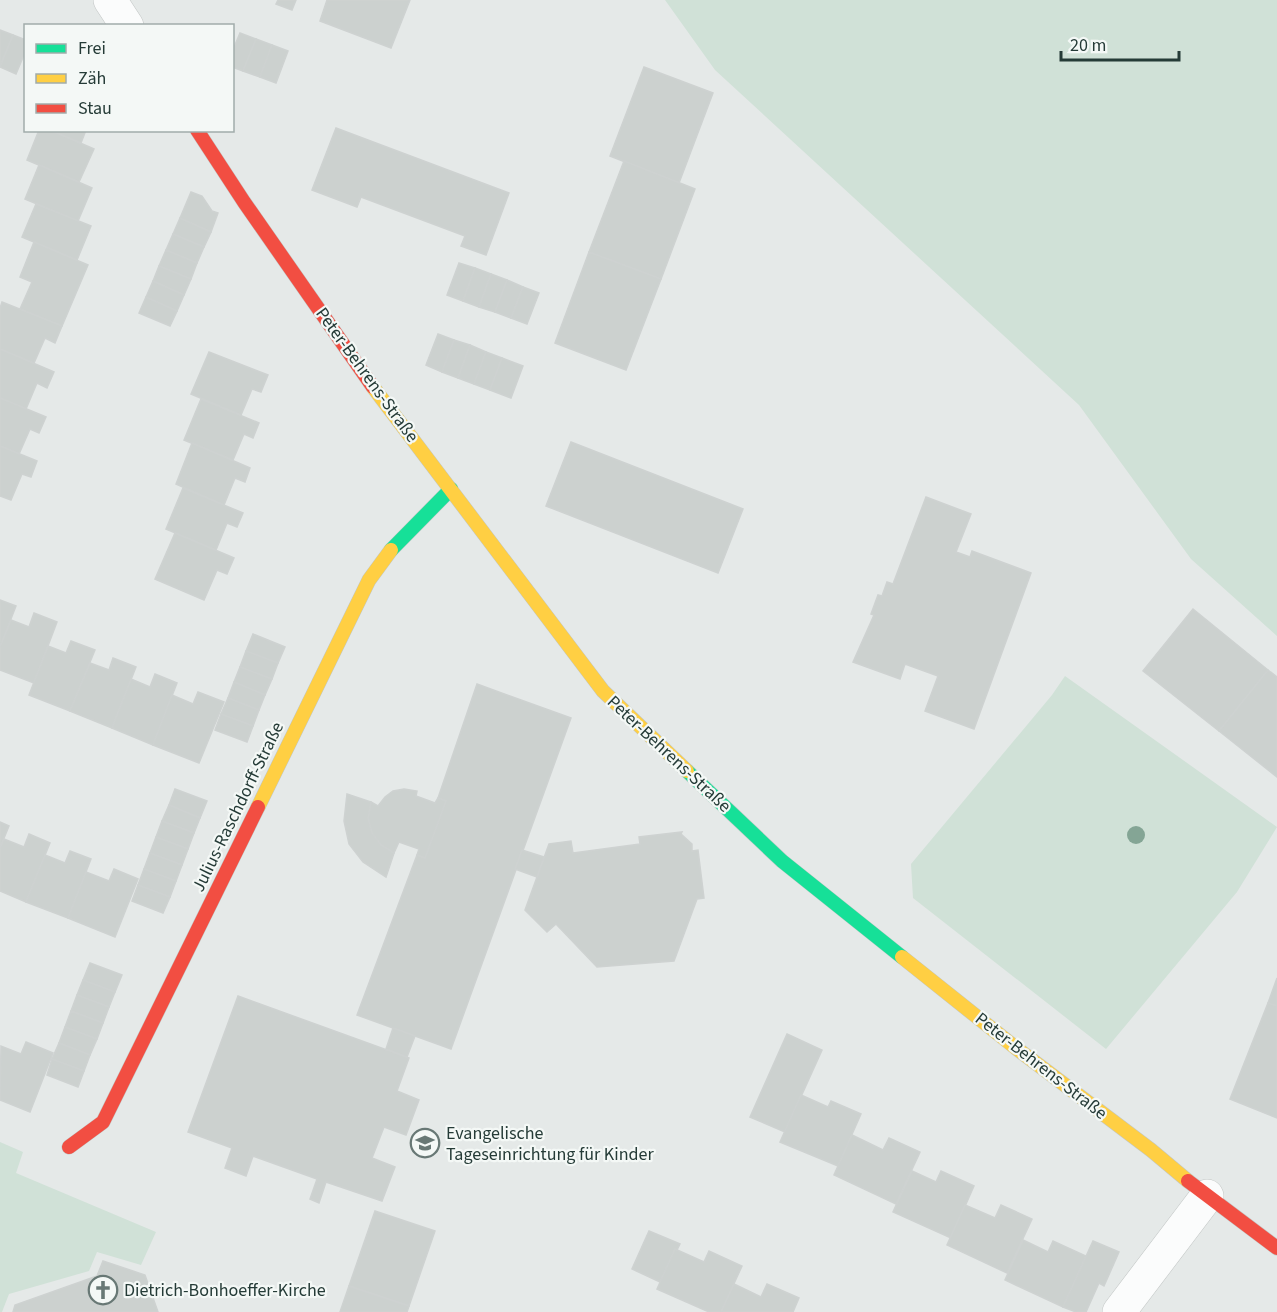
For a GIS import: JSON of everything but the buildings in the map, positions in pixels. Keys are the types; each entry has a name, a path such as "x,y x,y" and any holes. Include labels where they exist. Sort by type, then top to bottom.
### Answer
{"street":[{"path":"110,0 126,24"},
{"name":"Peter-Behrens-Straße","path":"197,132 384,401 603,691 782,861 1016,1048 1277,1248"},
{"name":"Julius-Raschdorff-Straße","path":"69,1147 103,1122 369,580 397,542 451,489"},
{"path":"1119,1312 1207,1196"}],"green space":[{"path":"665,0 1277,0 1277,636 1191,559 1079,405 715,70"},
{"path":"1065,676 1277,827 1237,892 1106,1049 913,898 911,864 1052,695"},
{"path":"0,1142 23,1152 16,1173 156,1232 141,1265 97,1252 89,1271 9,1294 0,1312"}],"traffic: fast":[{"path":"391,550 451,489"},
{"path":"687,771 782,861 902,957"}],"traffic: slow":[{"path":"373,387 603,691 687,771"},
{"path":"258,807 369,580 391,550"},
{"path":"902,957 1188,1181"}],"traffic: jam":[{"path":"198,132 244,202 373,387"},
{"path":"69,1147 103,1122 258,807"},
{"path":"1188,1181 1277,1248"}],"place":[{"name":"Evangelische Tageseinrichtung für Kinder","path":"425,1143"},
{"name":"Dietrich-Bonhoeffer-Kirche","path":"103,1290"}]}
